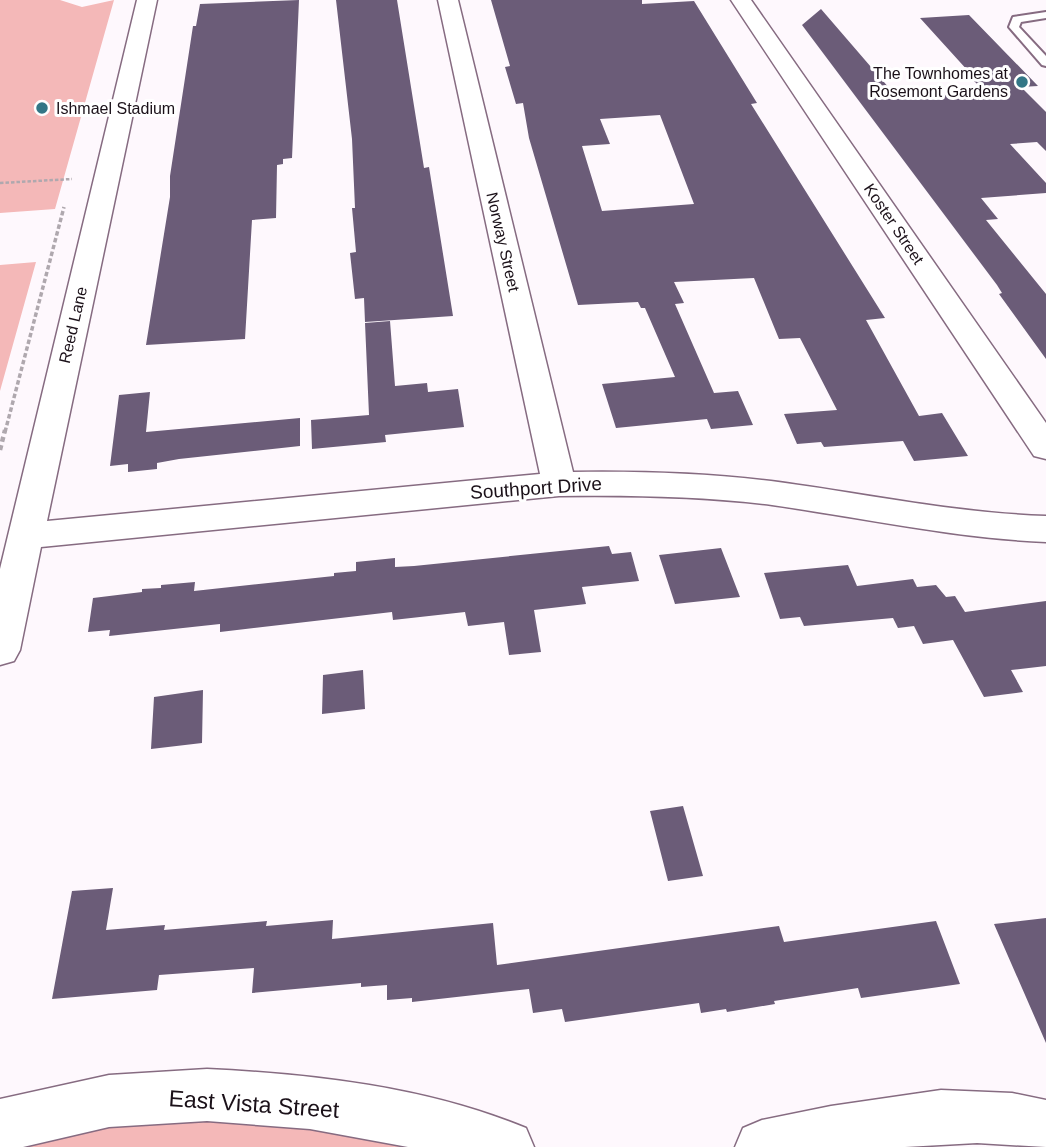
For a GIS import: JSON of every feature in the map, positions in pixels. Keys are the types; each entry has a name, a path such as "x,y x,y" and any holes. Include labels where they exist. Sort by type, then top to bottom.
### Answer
{"street":[{"name":"Reed Lane","path":"0,650 148,0"},
{"name":"Norway Street","path":"447,0 559,484"},
{"name":"Koster Street","path":"741,0 1046,448"},
{"name":"Southport Drive","path":"25,536 559,484 685,484 796,497 956,522 1046,529"},
{"name":"East Vista Street","path":"0,1126 108,1101 197,1096 290,1102 366,1112 462,1133 507,1147"},
{"path":"762,1147 922,1117 958,1115 1030,1122 1046,1127"}],"lane":[{"path":"1046,15 1017,19 1014,27 1046,63"}],"path":[{"path":"0,183 72,178 68,191"},
{"path":"0,450 65,204"}],"shaded area":[{"name":"Ishmael Stadium","path":"0,0 60,0 82,7 114,0 55,209 0,213"},
{"path":"36,262 0,391 0,265"},
{"path":"108,1101 507,1147 20,1147"}],"building":[{"path":"299,0 292,158 283,159 283,164 277,165 276,218 252,220 245,339 146,345 170,197 170,176 193,26 196,26 200,4"},
{"path":"336,0 397,0 424,168 429,167 453,316 365,322 364,298 355,299 350,253 356,252 352,208 355,208 352,139"},
{"path":"491,0 642,0 642,4 694,1 757,103 751,104 885,318 866,320 919,416 942,413 968,456 914,461 903,441 824,447 821,442 797,444 784,414 837,410 800,338 779,339 754,278 674,282 684,303 675,304 714,393 738,391 753,425 711,429 707,419 616,428 602,384 675,377 645,308 641,308 638,302 578,305 529,138 523,103 516,104 505,67 510,66","holes":["660,115 694,204 602,211 582,146 610,144 600,119"]},
{"path":"821,9 896,96 902,99 985,91 965,73 969,72 920,18 969,15 1038,86 1021,87 1046,112 1046,151 1037,142 1010,144 1046,183 1046,193 981,198 998,219 986,220 1046,294 1046,359 999,294 1002,293 997,285 802,25"},
{"path":"390,321 395,386 427,383 428,392 458,389 464,427 385,435 386,442 312,449 311,420 369,415 365,323"},
{"path":"150,392 146,432 300,418 300,446 179,459 157,463 157,469 128,472 128,464 110,466 119,395"},
{"path":"609,546 612,554 631,552 639,581 582,587 586,604 534,610 541,652 509,655 504,622 468,626 465,612 393,620 392,612 220,632 220,624 109,636 110,630 88,632 93,598 142,592 142,589 161,588 161,585 195,582 194,591 334,576 334,573 356,571 356,562 395,558 395,567 414,566"},
{"path":"721,548 740,597 675,604 659,555"},
{"path":"848,565 857,586 913,579 917,587 936,585 946,597 955,596 965,612 1046,601 1046,666 1011,670 1023,692 984,697 953,640 923,644 914,626 898,628 893,618 804,626 800,617 780,619 764,573"},
{"path":"363,670 365,709 322,714 323,675"},
{"path":"203,690 202,743 151,749 154,697"},
{"path":"683,806 703,876 668,881 650,811"},
{"path":"113,888 106,930 165,925 164,930 267,921 266,926 333,920 332,939 493,923 497,965 779,926 784,942 936,921 960,984 861,998 858,988 774,1001 775,1004 727,1012 726,1009 701,1013 699,1003 565,1022 562,1009 533,1013 529,989 412,1002 412,998 387,1000 387,985 361,987 361,983 252,993 254,968 159,975 157,990 52,999 72,891"},
{"path":"1046,918 1046,1043 994,924"}],"place":[{"name":"The Townhomes at Rosemont Gardens","path":"1022,82"},
{"name":"Ishmael Stadium","path":"42,108"}]}
